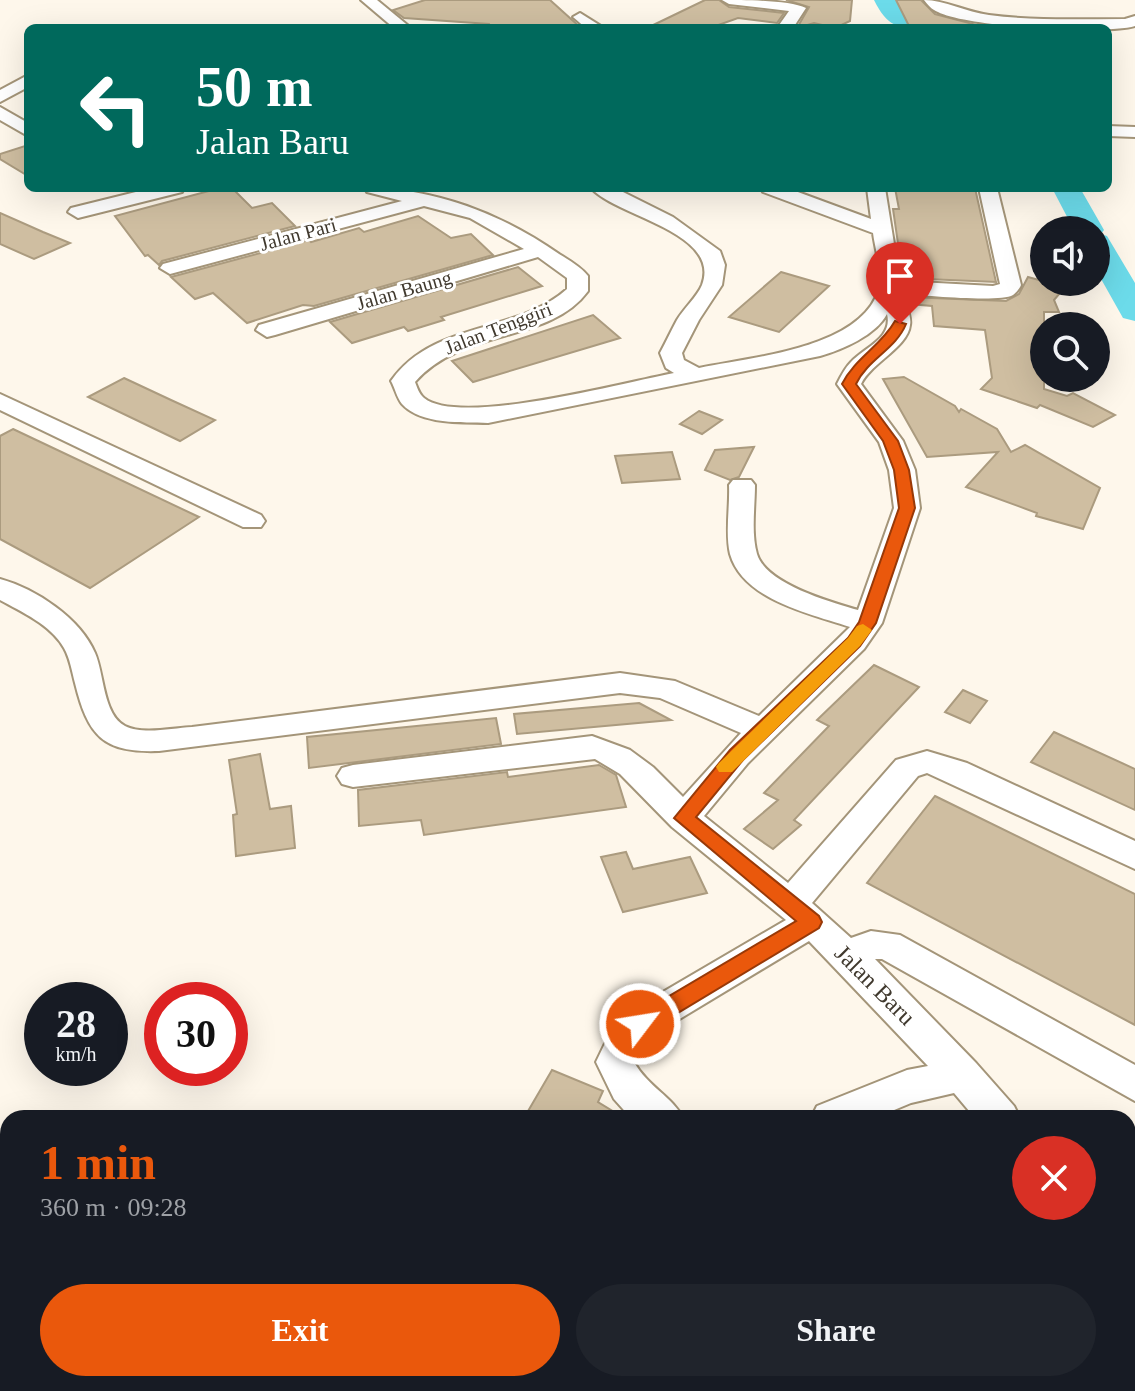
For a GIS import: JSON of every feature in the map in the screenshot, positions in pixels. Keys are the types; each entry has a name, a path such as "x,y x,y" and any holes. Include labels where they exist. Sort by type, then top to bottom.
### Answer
{"street":[{"path":"368,0 398,24"},
{"path":"729,0 799,8 788,24"},
{"path":"931,0 938,9 965,18 1126,19"},
{"path":"580,17 590,24"},
{"path":"0,97 24,82"},
{"path":"0,112 24,128"},
{"path":"1112,131 1135,132"},
{"path":"78,212 159,192"},
{"name":"Jalan Tenggiri","path":"390,192 477,214 541,250 578,276 577,291 569,300 538,315 438,350 420,362 403,381 412,401 451,415 488,416 695,376"},
{"path":"608,192 666,221 710,251 715,265 712,285 688,320 671,353 674,363 695,376 820,349 841,340 873,320 890,287"},
{"path":"781,192 882,230"},
{"path":"684,818 708,787 854,642 868,623 907,508 902,470 891,441 849,384 857,368 895,336 900,324 890,287 877,192"},
{"path":"890,287 1005,291 1011,285 989,192"},
{"name":"Jalan Pari","path":"170,268 425,201"},
{"name":"Jalan Baung","path":"267,330 541,250"},
{"path":"6,410 252,521"},
{"path":"742,485 744,558 760,578 783,592 868,623"},
{"path":"0,588 47,614 68,632 79,648 100,719 107,730 126,738 192,738 620,683 664,688 762,730"},
{"name":"Jalan Baru","path":"353,776 592,747 611,751 625,760 684,818 801,913 847,956 993,1110"},
{"path":"649,1110 623,1083 615,1062 624,1042 640,1024 801,913 907,768 927,762 956,771 1135,856"},
{"path":"847,956 871,945 887,945 1135,1084"},
{"path":"851,1110 907,1087 962,1075"}],"building":[{"path":"425,0 550,0 577,24 489,24 404,18 393,10"},
{"path":"705,0 719,0 729,7 784,13 777,23 738,18 721,24 655,24"},
{"path":"786,0 852,0 850,21 844,24 799,24 809,7"},
{"path":"896,0 921,0 935,14 973,24 908,24"},
{"path":"24,146 24,174 0,159 0,154"},
{"path":"205,192 236,192 252,208 272,203 295,226 162,261 159,265 148,255 145,256 115,216"},
{"path":"896,192 976,192 996,282 903,278 893,209 899,209"},
{"path":"0,213 70,243 34,259 0,244"},
{"path":"418,216 451,238 471,234 493,255 314,306 303,305 247,323 213,293 195,299 171,277 309,240 311,242 359,228 364,232"},
{"path":"518,267 542,286 441,317 444,320 408,331 404,327 352,343 330,322"},
{"path":"781,272 829,286 779,332 729,317"},
{"path":"1028,277 1030,296 1057,296 1054,300 1059,312 1030,312 1030,392 1054,392 1067,396 1073,393 1115,415 1093,427 1040,405 1037,408 981,389 992,378 985,330 934,326 932,306 909,304 906,297 1006,301 1019,294"},
{"path":"593,315 620,338 473,382 452,361"},
{"path":"904,377 955,406 959,412 961,409 997,429 1011,452 1025,445 1100,488 1083,529 1036,516 1037,513 966,487 998,452 927,457 883,379"},
{"path":"124,378 215,420 180,441 88,397"},
{"path":"699,411 722,420 702,434 680,424"},
{"path":"13,429 199,517 90,588 0,539 0,436"},
{"path":"754,447 739,477 730,480 705,470 715,450"},
{"path":"672,452 680,479 622,483 615,456"},
{"path":"874,665 919,687 794,820 801,825 773,849 744,829 778,800 764,793 829,726 817,720"},
{"path":"963,690 987,701 970,723 945,712"},
{"path":"639,703 671,720 517,734 514,714"},
{"path":"496,718 501,744 309,768 307,737"},
{"path":"1054,732 1135,769 1135,810 1031,762"},
{"path":"260,754 270,809 291,806 295,848 236,856 233,815 237,814 229,760"},
{"path":"599,765 616,775 626,807 424,835 421,820 359,826 358,790 507,772 508,777"},
{"path":"935,796 1135,894 1135,1025 867,883"},
{"path":"626,852 633,869 690,857 707,893 623,912 601,857"},
{"path":"552,1070 603,1091 598,1102 611,1110 529,1110"}],"waterway":[{"path":"885,0 893,15 911,24"},
{"path":"1068,192 1081,216"},
{"path":"1110,267 1135,311"}],"slow traffic":[{"path":"726,767 863,630"}],"route":[{"path":"640,1024 812,922 684,818 737,755 854,642 868,623 907,508 902,470 891,441 849,384 857,368 895,336 900,324"}]}
